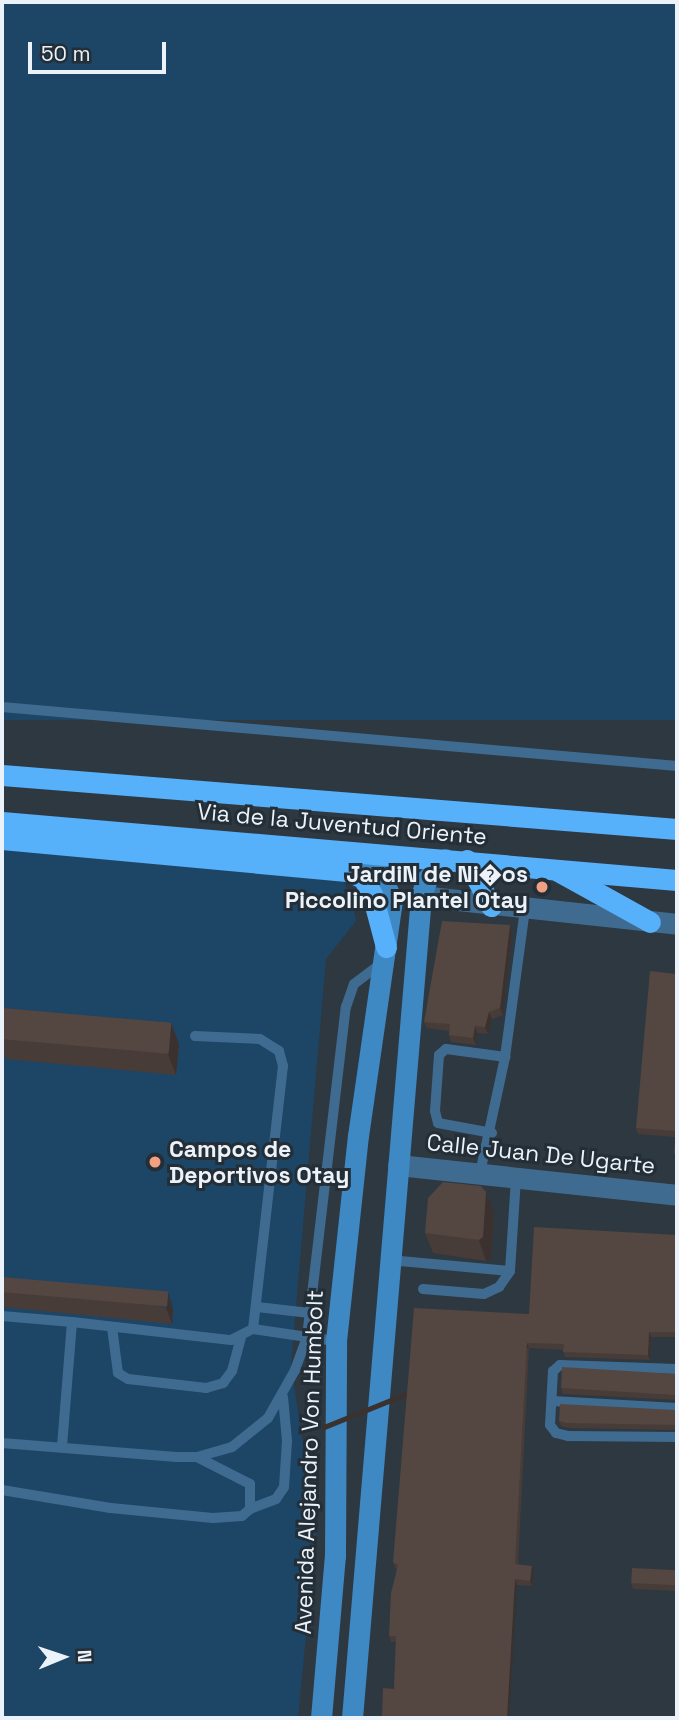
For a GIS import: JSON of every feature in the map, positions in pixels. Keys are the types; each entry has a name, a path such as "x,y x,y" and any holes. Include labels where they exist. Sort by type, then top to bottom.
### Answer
{"highway":[{"name":"Via de la Juventud Oriente","path":"2,775 677,829"},
{"name":"Via de la Juventud Oriente","path":"2,822 677,880"},
{"path":"2,839 347,871 363,878 372,894 385,954"},
{"path":"467,860 491,906"},
{"path":"550,867 650,922"}],"main road":[{"name":"Avenida Alejandro Von Humbolt","path":"321,1718 335,1556 336,1341 358,1136 392,900 386,881 376,866 351,852"},
{"path":"352,1718 421,896 427,879 445,859"}],"street":[{"path":"421,896 491,906 677,924"},
{"name":"Calle Juan De Ugarte","path":"398,1165 677,1195"}],"lane":[{"path":"2,706 677,765"},
{"path":"480,1173 492,1133 505,1057 525,909"},
{"path":"2,1443 197,1457 232,1447 268,1418 283,1397 307,1337 346,1007 354,984 385,954"},
{"path":"195,1036 260,1039 279,1051 283,1066 253,1329"},
{"path":"492,1133 438,1123 435,1111 439,1055 446,1049 505,1057"},
{"path":"423,1289 484,1294 499,1287 510,1271 516,1177"},
{"path":"389,1260 510,1271"},
{"path":"257,1307 310,1313"},
{"path":"2,1316 240,1338 253,1329 336,1341"},
{"path":"62,1446 72,1322"},
{"path":"112,1327 113,1365 128,1380 206,1388 223,1383 233,1371 240,1338"},
{"path":"677,1369 560,1366 553,1371 550,1424 556,1433 677,1437"},
{"path":"2,1490 111,1508 213,1518 242,1516 250,1509 266,1506 284,1487 288,1441 283,1397"},
{"path":"552,1401 677,1408"},
{"path":"197,1457 250,1484 250,1509"}],"shaded area":[{"path":"2,2 677,2 677,720 2,720"},
{"name":"Campos de Deportivos Otay","path":"2,847 343,881 351,896 356,921 326,959 291,1365 316,1532 298,1718 2,1718"}],"building":[{"path":"442,921 510,925 500,1008 489,1012 485,1027 475,1026 473,1038 449,1035 450,1024 424,1022"},
{"path":"650,971 677,974 677,1153 674,1153 676,1131 636,1128"},
{"path":"2,1008 171,1023 169,1054 2,1039"},
{"path":"443,1182 481,1186 486,1192 483,1237 479,1240 425,1233 428,1198"},
{"path":"534,1227 677,1235 677,1332 649,1332 648,1355 563,1352 564,1344 527,1343 515,1564 532,1566 530,1581 515,1579 507,1718 382,1718 383,1688 394,1689 396,1636 389,1636 391,1593 398,1565 393,1562 414,1308 529,1314"},
{"path":"2,1277 168,1292 167,1306 2,1292"},
{"path":"562,1367 677,1374 677,1396 561,1388"},
{"path":"560,1404 677,1408 677,1425 567,1423 559,1421"},
{"path":"632,1568 677,1570 676,1585 631,1583"}],"place":[{"name":"JardiN de Ni�os Piccolino Plantel Otay","path":"542,887"},
{"name":"Campos de Deportivos Otay","path":"155,1162"}]}
